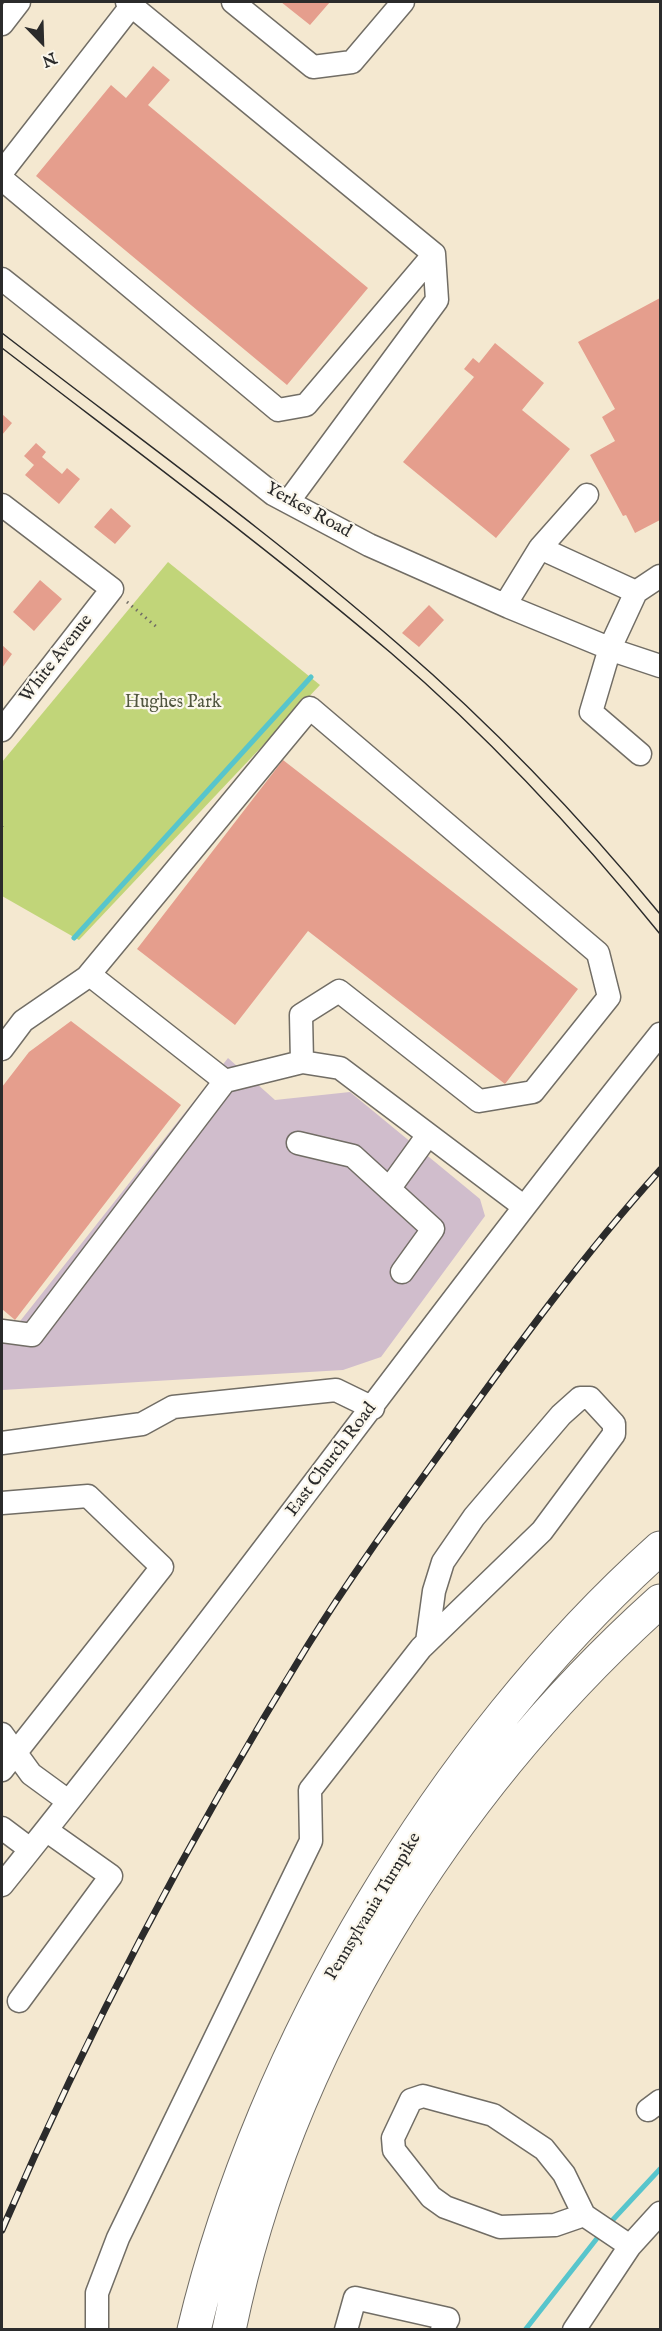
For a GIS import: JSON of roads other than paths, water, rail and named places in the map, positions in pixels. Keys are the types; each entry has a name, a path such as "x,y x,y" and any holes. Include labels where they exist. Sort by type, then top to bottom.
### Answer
{"highway":[{"name":"Pennsylvania Turnpike","path":"194,2330 242,2170 271,2100 335,1968 379,1891 474,1754 533,1679 588,1618 660,1548"},
{"name":"Pennsylvania Turnpike","path":"229,2330 242,2266 274,2173 344,2004 382,1938 465,1815 562,1699 660,1601"}],"street":[{"path":"2,24 19,2"},
{"path":"233,2 313,67 352,62 403,2"},
{"path":"2,172 130,3 434,254 437,300 288,502"},
{"path":"2,179 278,410 306,405 434,254"},
{"name":"Yerkes Road","path":"2,279 273,494 369,545 505,605 660,666"},
{"path":"505,605 540,548 587,495"},
{"name":"White Avenue","path":"2,505 112,589 2,730"},
{"path":"540,548 636,592"},
{"path":"640,754 591,712 610,648 636,592 660,576"},
{"path":"2,1049 23,1021 87,977 310,708 598,953 609,997 533,1092 479,1101 339,992 301,1015 302,1062"},
{"path":"87,977 90,975 225,1081"},
{"name":"East Church Road","path":"2,1885 373,1408 523,1206 660,1034"},
{"path":"2,1331 32,1335 225,1081 302,1062 340,1068 523,1206"},
{"path":"389,1189 428,1135"},
{"path":"298,1143 353,1156 433,1229 402,1272"},
{"path":"2,1443 142,1424 173,1407 336,1390 373,1408"},
{"path":"97,2330 97,2293 118,2238 310,1841 310,1790 428,1642 542,1531 614,1434 614,1424 591,1398 580,1398 561,1415 474,1517 443,1562 434,1591 428,1642"},
{"path":"2,1503 88,1496 162,1567 8,1761"},
{"path":"2,1734 8,1761 31,1774 68,1802"},
{"path":"2,1828 30,1849"},
{"path":"19,2001 111,1876 46,1830"},
{"path":"586,2216 555,2225 500,2227 445,2207 431,2197 394,2150 393,2138 411,2100 423,2096 493,2115 544,2149 564,2174 586,2216 630,2246"},
{"path":"574,2330 630,2246 660,2213"},
{"path":"346,2330 355,2298 448,2319 442,2330"}],"waterway":[{"path":"74,938 311,677"},
{"path":"608,2225 660,2169"},
{"path":"525,2330 602,2232"}],"tram line":[{"path":"2,333 302,563 398,644 468,707 535,774 660,914"},
{"path":"2,348 295,574 427,685 498,752 565,823 660,934"}],"railway":[{"path":"2,2230 70,2080 144,1932 223,1787 308,1645 378,1540 526,1335 578,1267 660,1170"}],"park label":[{"name":"Hughes Park","path":"173,703"}]}
